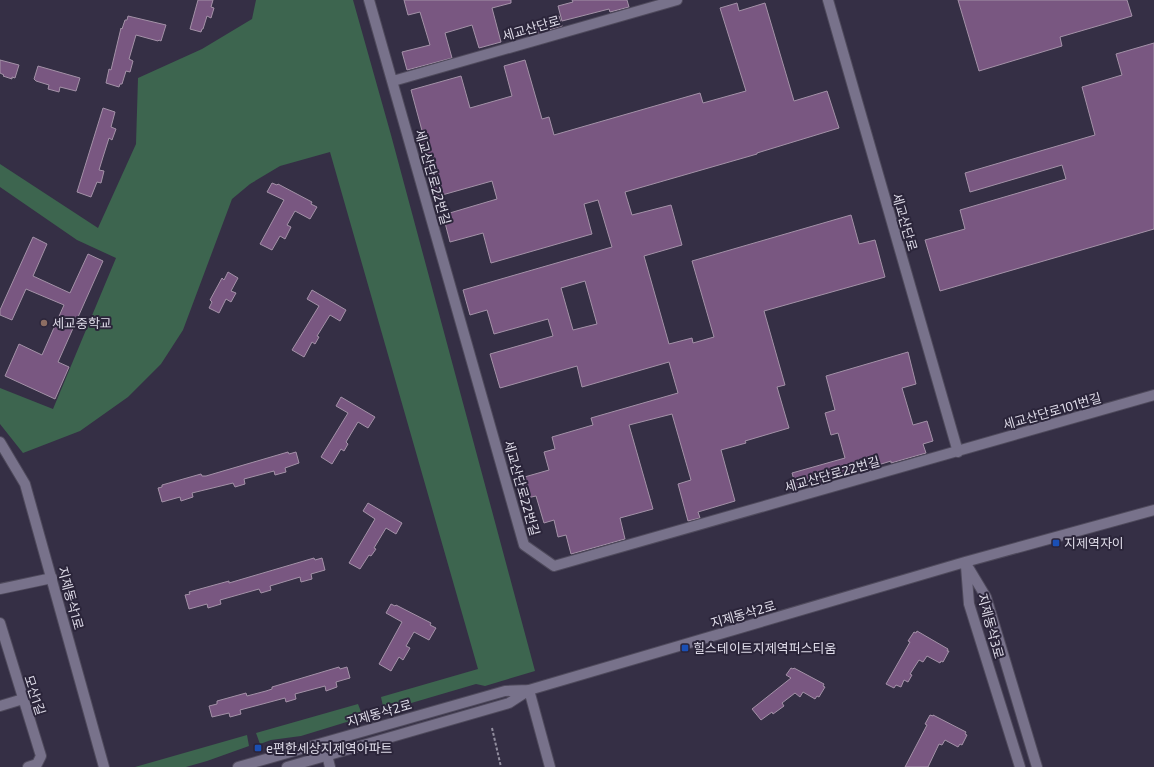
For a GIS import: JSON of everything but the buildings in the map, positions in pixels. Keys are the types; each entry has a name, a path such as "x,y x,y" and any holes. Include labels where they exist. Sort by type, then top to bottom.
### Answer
{"street":[{"name":"세교산단로22번길","path":"370,0 524,545 554,566 958,452"},
{"name":"세교산단로","path":"393,81 677,0"},
{"name":"세교산단로","path":"828,0 958,452"},
{"name":"세교산단로101번길","path":"958,452 1154,395"},
{"name":"지제동삭1로","path":"0,442 25,484 104,767"},
{"name":"지제동삭2로","path":"238,767 505,691 529,690 965,562 1154,510"},
{"name":"지제동삭3로","path":"965,562 969,604 1020,767"},
{"name":"지제동삭3로","path":"965,562 986,597 1037,767"},
{"path":"0,589 52,578"},
{"name":"모산1길","path":"0,624 1,635 41,756 37,764 28,767"},
{"path":"529,690 550,767"},
{"name":"지제동삭2로","path":"287,767 509,703 529,690"},
{"path":"0,706 23,699"},
{"path":"326,755 330,767"}],"path":[{"path":"492,728 501,767"}],"green space":[{"path":"256,0 353,0 391,135 535,671 485,686 476,684 384,711 381,697 478,669 330,152 280,166 250,184 232,199 183,330 161,364 128,397 80,431 23,453 0,424 0,388 53,409 116,258 77,240 0,187 0,164 98,228 136,144 138,78 202,49 252,19"},
{"path":"358,704 363,717 301,736 271,740 260,744 256,733"},
{"path":"247,735 249,746 186,767 135,767"}],"place":[{"name":"세교중학교","path":"44,323"},
{"name":"지제역자이","path":"1056,543"},
{"name":"힐스테이트지제역퍼스티움","path":"685,648"},
{"name":"e편한세상지제역아파트","path":"258,748"}]}
